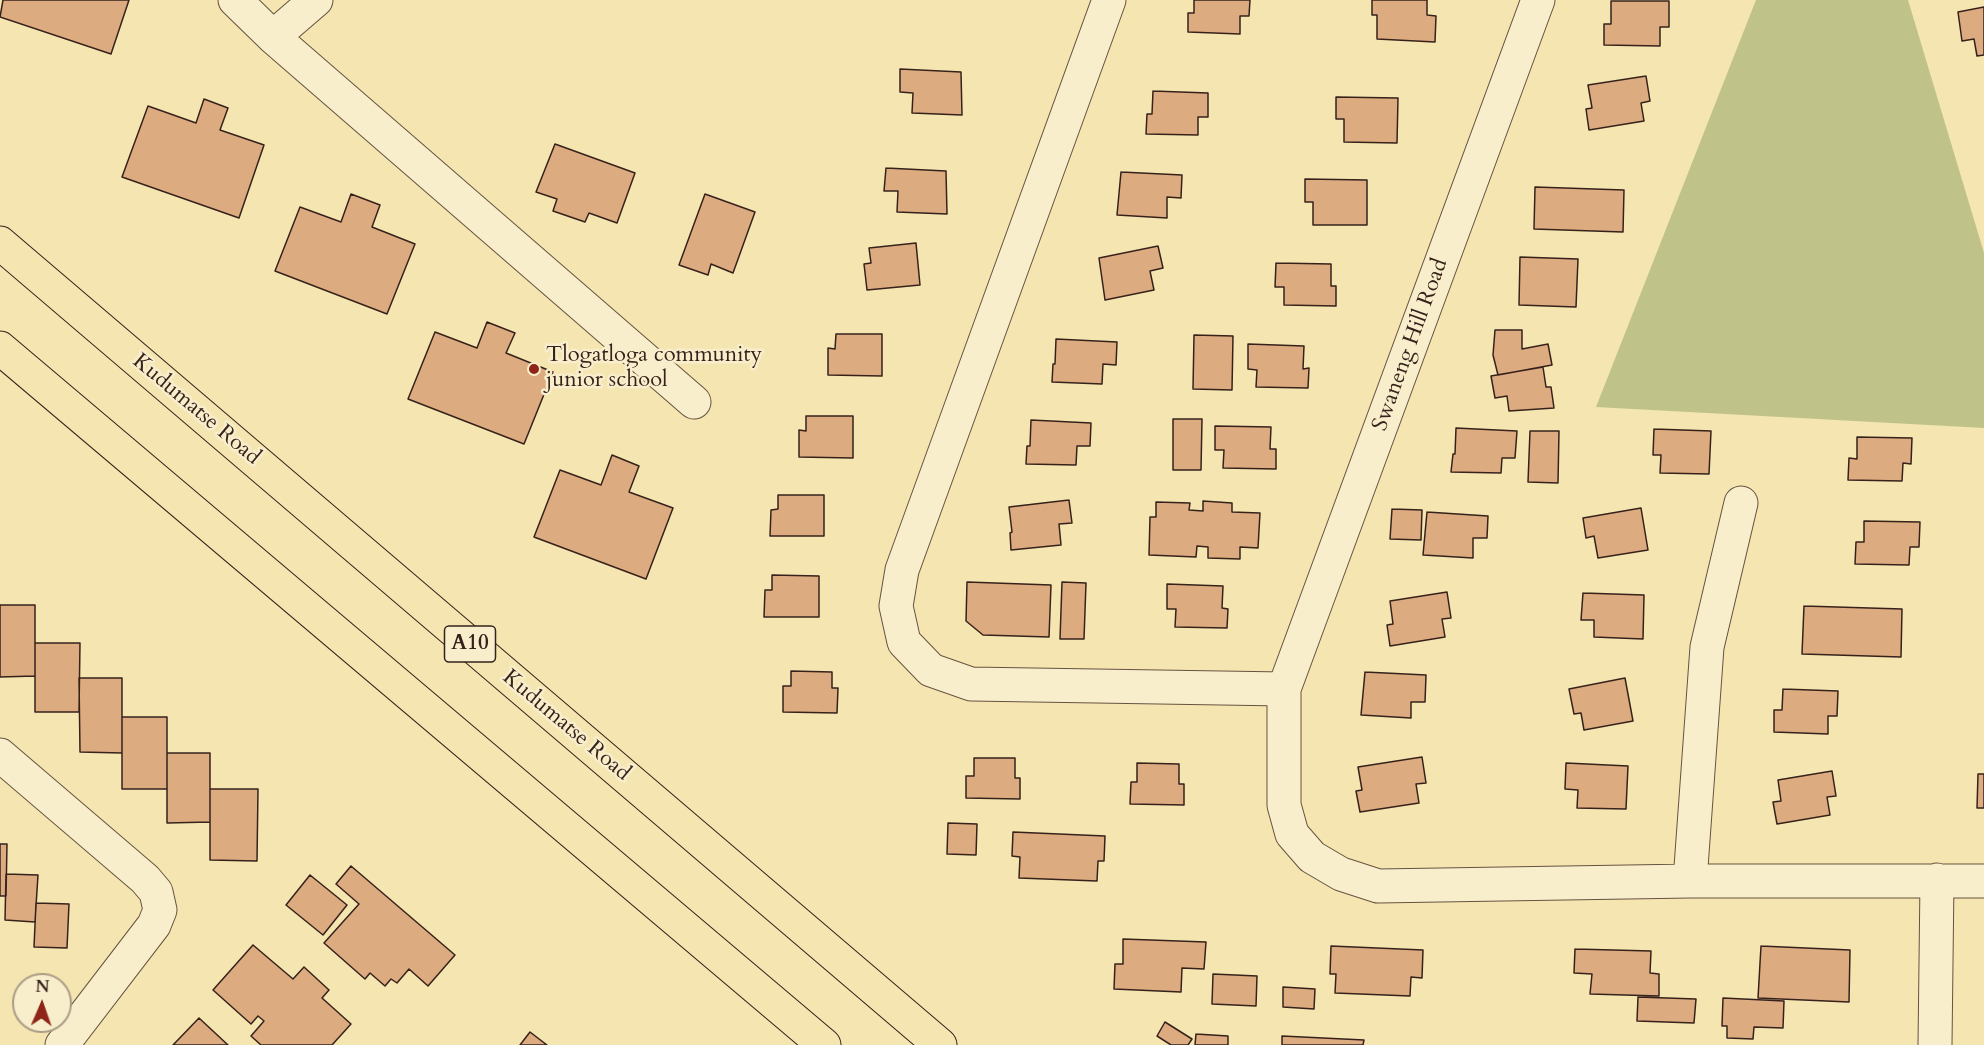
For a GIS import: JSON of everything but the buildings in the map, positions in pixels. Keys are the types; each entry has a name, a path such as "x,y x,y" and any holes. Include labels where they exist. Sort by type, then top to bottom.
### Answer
{"main road":[{"name":"Kudumatse Road","path":"0,243 940,1045"},
{"path":"0,348 824,1045"},
{"path":"0,356 29,372"}],"street":[{"path":"235,0 273,37 694,402"},
{"path":"273,37 316,0"},
{"path":"1102,0 902,570 896,606 904,642 932,670 971,684 1284,689 1284,805 1292,834 1312,857 1341,874 1377,885 1690,881 1984,881"},
{"name":"Swaneng Hill Road","path":"1284,689 1538,0"},
{"path":"1690,881 1707,647 1742,503"},
{"path":"0,755 145,879 156,892 160,910 154,925 62,1045"},
{"path":"1935,1045 1937,880"}],"green space":[{"path":"1756,0 1908,0 1984,253 1984,428 1596,407"}],"place":[{"name":"Tlogatloga community junior school","path":"534,369"}]}
